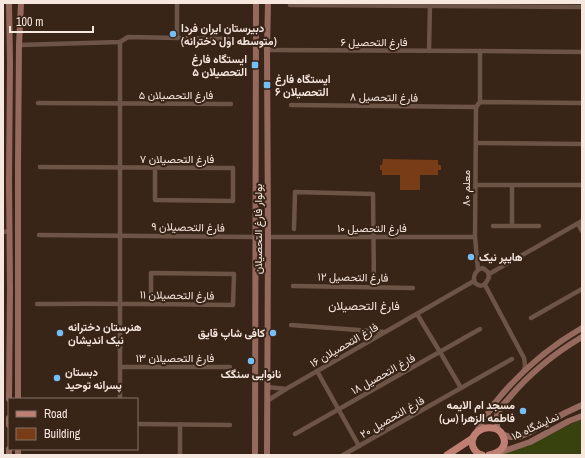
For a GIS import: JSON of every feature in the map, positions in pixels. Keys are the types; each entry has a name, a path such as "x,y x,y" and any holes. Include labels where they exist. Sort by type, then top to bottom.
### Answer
{"main road":[{"path":"9,3 6,10 6,238 9,398"},
{"path":"18,398 18,166 19,45 21,3"},
{"name":"بولوار فارغ التحصیلان","path":"255,455 256,3"},
{"name":"بولوار فارغ التحصیلان","path":"267,455 268,3"},
{"path":"6,232 19,233"},
{"path":"6,238 19,233"},
{"path":"256,237 268,237"},
{"path":"482,455 474,450 472,444 474,435 494,404 534,362 582,328"},
{"path":"493,454 501,450 504,445 504,440 496,423 496,416 500,409 517,389 539,368 562,349 582,337"},
{"name":"نمایشگاه ۱۵","path":"500,432 510,437 519,437 582,405"},
{"name":"نمایشگاه ۱۵","path":"493,454 530,442 569,421 582,416"},
{"path":"447,455 481,429 493,428 500,432"}],"street":[{"path":"177,3 177,38"},
{"path":"290,4 430,4 582,7"},
{"path":"429,51 430,4"},
{"path":"19,45 120,42 128,37 229,39"},
{"path":"120,42 120,398"},
{"name":"فارغ التحصیل ۶","path":"267,50 582,52"},
{"path":"476,107 480,102 480,51"},
{"path":"480,102 582,103"},
{"name":"فارغ التحصیلان ۵","path":"38,103 231,104"},
{"name":"فارغ التحصیل ۸","path":"291,105 476,107"},
{"name":"معلم ۸۰","path":"476,107 475,237 478,269"},
{"path":"476,143 582,144"},
{"name":"فارغ التحصیلان ۷","path":"40,167 233,168 233,201 155,200 155,168"},
{"path":"475,184 582,185"},
{"path":"512,185 512,226"},
{"path":"294,229 295,192 373,194 374,287"},
{"path":"485,285 489,274 580,223 582,230"},
{"path":"494,226 539,226"},
{"name":"فارغ التحصیلان ۹","path":"39,235 256,237"},
{"name":"فارغ التحصیل ۱۰","path":"268,237 475,237"},
{"path":"485,285 478,286 474,282 476,271 483,268 489,274"},
{"name":"فارغ التحصیلان ۱۱","path":"36,304 120,303 151,304 233,304 234,274 151,273 151,304"},
{"name":"فارغ التحصیلان ۱۶","path":"267,401 474,282"},
{"path":"485,285 524,358 524,372"},
{"name":"فارغ التحصیل ۱۲","path":"293,286 413,288"},
{"path":"531,318 582,289"},
{"path":"417,314 461,388"},
{"path":"291,325 386,332"},
{"name":"فارغ التحصیل ۱۸","path":"295,434 480,329"},
{"path":"524,358 534,362"},
{"name":"فارغ التحصیل ۲۰","path":"343,455 512,359"},
{"name":"فارغ التحصیلان ۱۳","path":"120,366 230,367"},
{"path":"317,371 359,446"},
{"path":"267,387 286,389"},
{"path":"138,424 230,425"},
{"path":"180,424 180,455"}],"green space":[{"path":"582,419 582,455 497,455 528,445"}],"building":[{"path":"383,159 438,160 438,165 441,165 441,170 438,170 438,175 420,175 420,190 400,190 400,175 382,175 380,165 382,165"}],"place":[{"name":"دبیرستان ایران فردا (متوسطه اول دخترانه)","path":"173,34"},
{"name":"ایستگاه فارغ التحصیلان ۵","path":"255,65"},
{"name":"ایستگاه فارغ التحصیلان ۶","path":"267,85"},
{"name":"هایپر نیک","path":"471,257"},
{"name":"هنرستان دخترانه نیک اندیشان","path":"60,333"},
{"name":"کافی شاپ قایق","path":"273,333"},
{"name":"نانوایی سنگک","path":"251,361"},
{"name":"دبستان پسرانه توحید","path":"57,378"},
{"name":"مسجد ام الایمه فاطمه الزهرا (س)","path":"523,411"}],"district":[{"name":"فارغ التحصیلان","path":"364,306"}]}
